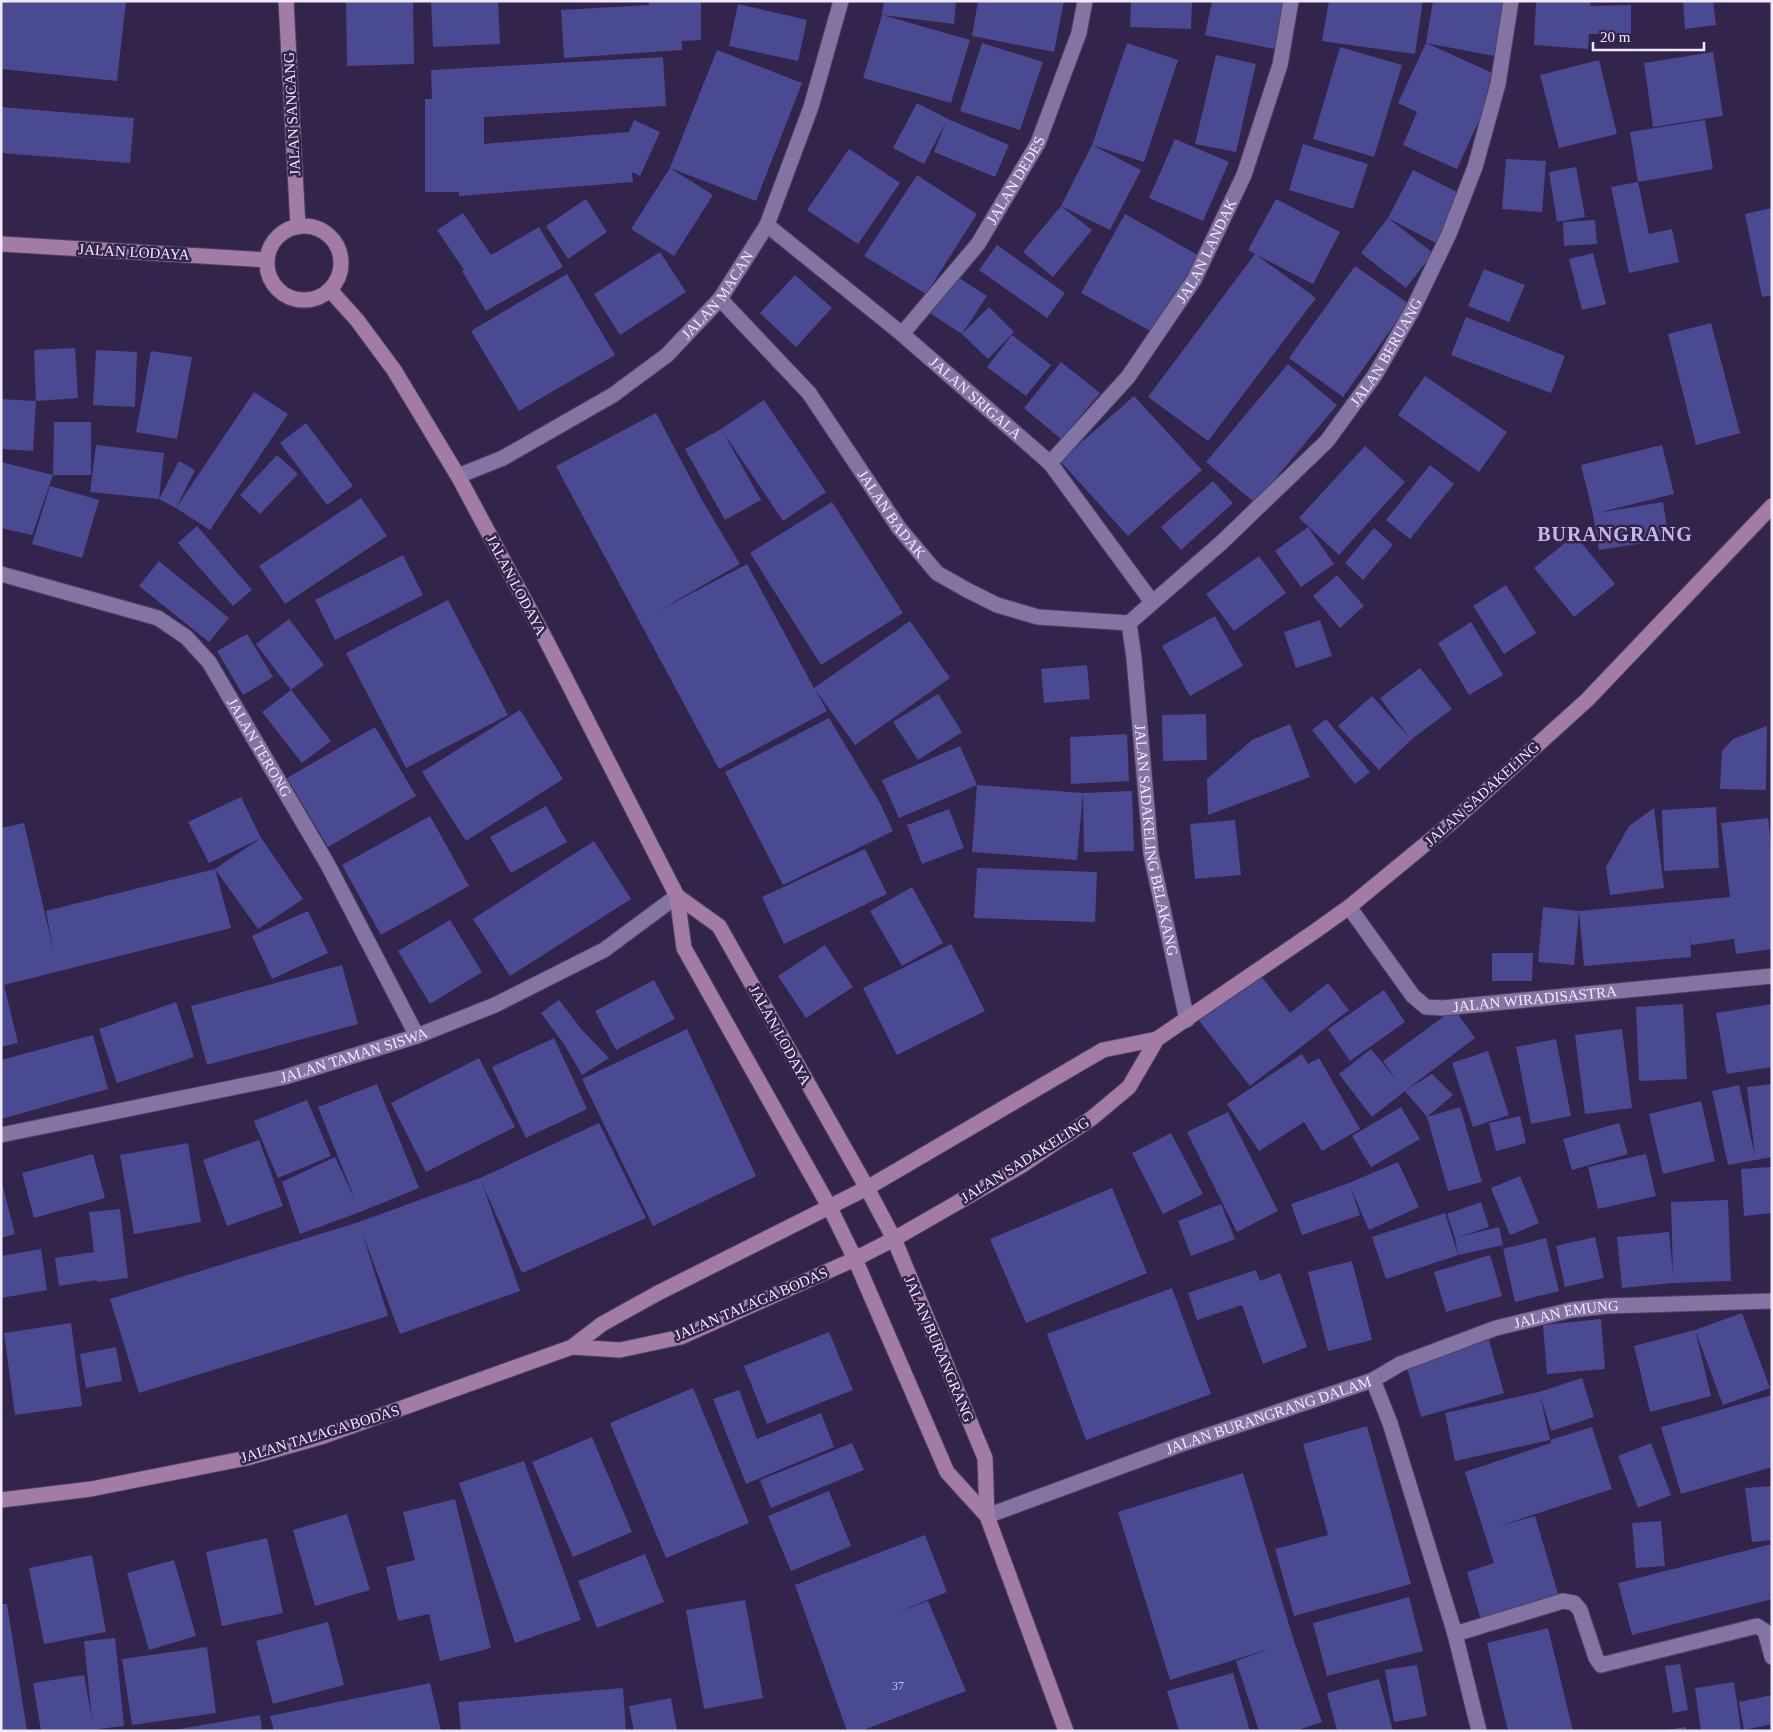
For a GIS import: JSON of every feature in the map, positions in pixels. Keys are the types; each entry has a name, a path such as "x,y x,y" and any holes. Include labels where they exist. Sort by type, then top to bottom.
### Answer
{"street":[{"name":"JALAN SANCANG","path":"286,1 298,227"},
{"name":"JALAN MACAN","path":"458,476 503,458 613,396 667,355 720,299 767,225 811,107 841,1"},
{"name":"JALAN DEDES","path":"902,334 978,244 1038,142 1079,33 1086,1"},
{"name":"JALAN LANDAK","path":"1050,464 1128,377 1194,280 1244,175 1280,65 1292,1"},
{"name":"JALAN BERUANG","path":"1129,623 1221,543 1327,441 1375,375 1412,310 1449,234 1475,167 1498,84 1511,1"},
{"name":"JALAN SRIGALA","path":"767,225 902,334 1050,464 1152,602"},
{"path":"306,226 318,229 329,235 337,245 341,269 337,280 330,290 308,300 297,300 276,288 266,266 267,260 273,242 282,233 293,227 306,226"},
{"name":"JALAN LODAYA","path":"1,244 267,260"},
{"name":"JALAN LODAYA","path":"330,290 357,320 394,370 458,476 546,640 677,896 684,948 830,1208"},
{"name":"JALAN BADAK","path":"720,299 810,393 899,528 937,573 996,605 1038,617 1129,623"},
{"name":"JALAN SADAKELING","path":"867,1188 1103,1050 1157,1039 1350,907 1451,823 1588,700 1772,506"},
{"name":"JALAN TERONG","path":"1,574 158,618 186,637 210,662 328,865 417,1036"},
{"name":"JALAN SADAKELING BELAKANG","path":"1129,623 1134,658 1150,854 1187,1020"},
{"name":"JALAN LODAYA","path":"677,896 719,926 867,1188"},
{"name":"JALAN TAMAN SISWA","path":"1,1135 285,1077 417,1036 495,1005 604,950 677,896"},
{"name":"JALAN WIRADISASTRA","path":"1350,907 1413,996 1426,1007 1442,1008 1772,976"},
{"name":"JALAN SADAKELING","path":"894,1239 1021,1166 1092,1118 1129,1087 1157,1039"},
{"name":"JALAN TALAGA BODAS","path":"1,1500 91,1489 247,1458 334,1433 572,1348 602,1324 658,1292 867,1188"},
{"name":"JALAN BURANGRANG","path":"867,1188 894,1239 986,1458 987,1516 1063,1730"},
{"name":"JALAN BURANGRANG","path":"830,1208 855,1259 947,1472 987,1516"},
{"name":"JALAN TALAGA BODAS","path":"572,1348 620,1350 681,1337 855,1259 894,1239"},
{"name":"JALAN EMUNG","path":"1373,1380 1400,1364 1496,1328 1571,1310 1607,1306 1772,1301"},
{"name":"JALAN BURANGRANG DALAM","path":"987,1516 1182,1444 1373,1380 1390,1423 1455,1634 1479,1731"},
{"path":"1455,1634 1563,1602 1574,1603 1580,1610 1596,1658 1601,1665 1756,1626 1765,1631 1772,1657"}],"building":[{"path":"1,1 126,1 117,81 1,69"},
{"path":"346,1 413,1 414,64 347,66"},
{"path":"431,1 498,1 500,44 433,47"},
{"path":"649,1 701,1 701,40 682,41 682,50 564,58 561,10 649,5"},
{"path":"884,1 956,1 954,24 882,15"},
{"path":"978,1 1064,1 1054,52 972,36"},
{"path":"1131,1 1192,1 1191,29 1130,27"},
{"path":"1212,1 1282,1 1290,3 1280,50 1205,35"},
{"path":"1329,1 1423,1 1415,54 1322,41"},
{"path":"1433,1 1504,1 1494,56 1426,43"},
{"path":"1536,1 1591,1 1590,6 1631,5 1631,34 1589,34 1588,49 1534,45"},
{"path":"1683,1 1713,1 1716,25 1685,29"},
{"path":"738,4 807,20 798,61 729,46"},
{"path":"882,15 970,40 951,103 863,78"},
{"path":"982,43 1043,62 1020,130 960,111"},
{"path":"1127,43 1178,60 1144,162 1092,145"},
{"path":"1426,43 1499,76 1457,169 1403,145 1417,112 1398,103"},
{"path":"1340,47 1402,65 1374,157 1313,139"},
{"path":"717,50 802,83 756,201 670,168"},
{"path":"1713,52 1723,116 1653,127 1644,63"},
{"path":"1216,55 1256,64 1236,152 1195,144"},
{"path":"663,57 666,106 484,117 484,144 629,132 634,120 660,132 640,176 632,172 633,182 459,196 459,192 425,192 425,99 432,99 431,70"},
{"path":"1599,60 1617,134 1559,148 1540,75"},
{"path":"917,103 948,119 1009,145 995,177 934,152 946,122 924,164 893,148"},
{"path":"1,107 134,118 130,163 1,153"},
{"path":"1705,120 1713,169 1638,182 1630,132"},
{"path":"1175,139 1229,162 1203,221 1149,198"},
{"path":"1303,144 1368,164 1353,209 1289,190"},
{"path":"1092,145 1141,170 1110,230 1061,206"},
{"path":"849,149 900,183 858,244 807,210"},
{"path":"1506,159 1546,161 1542,212 1502,209"},
{"path":"1576,167 1585,217 1557,222 1549,172"},
{"path":"670,168 713,195 674,256 631,229"},
{"path":"1413,170 1461,194 1436,243 1388,218"},
{"path":"917,175 977,214 926,294 864,256"},
{"path":"1638,182 1649,234 1672,229 1679,262 1629,273 1611,187"},
{"path":"586,199 607,232 568,259 546,226"},
{"path":"1276,199 1340,232 1313,284 1248,250"},
{"path":"1061,206 1092,230 1053,277 1023,252"},
{"path":"1772,208 1772,295 1762,297 1745,214"},
{"path":"463,213 491,255 539,227 563,267 486,311 462,271 464,270 437,230"},
{"path":"1125,214 1198,255 1154,333 1081,293"},
{"path":"1388,218 1433,253 1406,288 1361,253"},
{"path":"1595,220 1597,244 1564,246 1563,222"},
{"path":"997,245 1065,293 1047,318 979,270"},
{"path":"660,252 686,292 620,335 594,294"},
{"path":"1593,253 1606,304 1582,310 1569,259"},
{"path":"1255,254 1316,298 1208,441 1148,397"},
{"path":"1355,266 1409,304 1343,397 1289,358"},
{"path":"1484,269 1525,285 1509,322 1468,306"},
{"path":"567,274 615,355 519,411 471,331"},
{"path":"953,274 987,296 962,334 928,312"},
{"path":"795,275 832,308 796,347 760,313"},
{"path":"989,307 1014,332 988,359 962,334"},
{"path":"1466,317 1565,356 1551,393 1451,355"},
{"path":"1711,323 1740,433 1696,445 1668,334"},
{"path":"1012,335 1051,365 1026,396 987,367"},
{"path":"75,348 78,398 36,401 34,350"},
{"path":"96,350 137,352 135,407 93,405"},
{"path":"151,351 192,357 177,439 136,432"},
{"path":"1061,362 1100,393 1061,439 1024,408"},
{"path":"1288,364 1337,405 1255,503 1206,462"},
{"path":"1425,376 1507,432 1479,472 1398,415"},
{"path":"254,392 288,414 210,530 176,508"},
{"path":"1134,396 1202,470 1128,536 1060,461"},
{"path":"1,399 36,401 33,451 1,449"},
{"path":"764,400 826,492 783,521 723,432 761,500 725,520 685,449 721,429"},
{"path":"656,413 702,500 740,564 658,611 747,564 814,688 910,621 950,678 855,745 815,689 827,711 719,769 556,466"},
{"path":"54,422 91,422 91,475 53,475"},
{"path":"306,423 353,486 327,505 280,443"},
{"path":"96,445 164,453 159,499 90,492"},
{"path":"1662,445 1674,494 1597,513 1663,502 1669,539 1599,550 1593,514 1581,465"},
{"path":"1365,446 1405,482 1339,555 1299,518"},
{"path":"277,455 298,474 260,514 240,495"},
{"path":"179,461 195,470 176,508 159,499"},
{"path":"1,462 53,475 32,535 1,528"},
{"path":"1430,465 1454,484 1410,539 1386,520"},
{"path":"1213,481 1233,503 1181,550 1161,527"},
{"path":"50,486 99,500 82,558 32,544"},
{"path":"361,498 387,536 285,604 259,566"},
{"path":"832,502 903,613 821,665 750,553"},
{"path":"197,526 252,590 233,606 178,543"},
{"path":"1308,527 1334,564 1301,587 1275,551"},
{"path":"1374,528 1393,545 1363,580 1345,563"},
{"path":"1575,535 1615,584 1574,617 1534,568"},
{"path":"403,555 423,595 335,640 315,600"},
{"path":"1259,556 1286,593 1234,631 1206,594"},
{"path":"159,561 229,618 209,642 139,586"},
{"path":"1337,575 1364,606 1340,628 1313,596"},
{"path":"1506,585 1536,633 1504,654 1473,606"},
{"path":"448,600 508,715 406,768 346,653"},
{"path":"1215,616 1243,666 1190,696 1162,646"},
{"path":"289,619 324,665 291,690 256,644"},
{"path":"1320,620 1332,656 1296,668 1284,632"},
{"path":"1471,622 1503,675 1469,695 1438,643"},
{"path":"247,634 273,677 243,695 217,651"},
{"path":"1087,665 1090,699 1044,703 1041,669"},
{"path":"1420,668 1452,709 1412,739 1379,770 1338,726 1372,696 1409,737 1380,698"},
{"path":"291,690 331,741 302,763 262,712"},
{"path":"938,694 962,732 918,760 893,722"},
{"path":"520,710 563,779 466,841 422,772"},
{"path":"1206,714 1207,760 1163,761 1162,715"},
{"path":"829,718 880,803 893,831 783,885 725,772"},
{"path":"1326,719 1370,772 1355,784 1312,730"},
{"path":"1290,724 1310,777 1208,815 1207,779 1252,740"},
{"path":"1767,726 1766,790 1720,789 1722,751 1733,739"},
{"path":"375,727 416,796 328,847 287,778"},
{"path":"1127,734 1129,781 1071,784 1070,737"},
{"path":"960,746 977,785 899,818 882,780"},
{"path":"977,785 1083,793 1077,860 972,852"},
{"path":"1132,791 1134,851 1084,852 1083,793"},
{"path":"241,797 261,838 209,863 188,822"},
{"path":"546,806 567,842 511,873 490,837"},
{"path":"1716,807 1719,868 1664,871 1662,810"},
{"path":"1654,808 1664,888 1610,895 1606,867 1629,826"},
{"path":"949,809 964,848 922,864 907,825"},
{"path":"430,816 469,886 381,935 342,865"},
{"path":"1768,818 1772,851 1772,949 1736,954 1734,939 1691,945 1690,933 1691,957 1584,966 1579,911 1730,897 1721,823"},
{"path":"1235,820 1241,875 1195,879 1190,824"},
{"path":"24,823 54,953 46,911 215,869 231,928 4,985 18,1043 1,1047 1,828"},
{"path":"261,838 303,899 258,929 215,869"},
{"path":"594,841 631,899 510,976 473,919"},
{"path":"865,849 887,894 784,944 762,897"},
{"path":"977,868 1097,872 1095,922 974,918"},
{"path":"912,887 943,943 902,966 870,911"},
{"path":"1543,907 1579,911 1574,965 1538,962"},
{"path":"308,911 328,953 272,979 252,936"},
{"path":"450,920 482,972 430,1004 398,951"},
{"path":"951,944 985,1011 897,1055 863,988"},
{"path":"825,945 853,987 806,1018 778,976"},
{"path":"1492,953 1533,953 1532,981 1492,981"},
{"path":"342,965 358,1024 207,1065 191,1006"},
{"path":"1257,971 1290,1013 1328,983 1349,1010 1250,1086 1197,1018"},
{"path":"654,980 675,1019 616,1050 595,1011"},
{"path":"1384,990 1405,1022 1350,1061 1328,1029"},
{"path":"559,1000 582,1030 609,1058 582,1075 564,1044 541,1013"},
{"path":"176,1002 194,1057 117,1083 99,1029"},
{"path":"1683,1004 1687,1079 1639,1081 1636,1007"},
{"path":"1772,1004 1772,1067 1727,1074 1716,1013"},
{"path":"1454,1009 1475,1038 1406,1090 1432,1074 1453,1095 1427,1117 1405,1091 1372,1117 1339,1074 1371,1049 1397,1081 1383,1061"},
{"path":"687,1029 756,1176 653,1226 582,1079"},
{"path":"1622,1029 1632,1108 1585,1114 1575,1035"},
{"path":"93,1035 108,1089 1,1119 1,1060"},
{"path":"554,1038 587,1109 526,1138 492,1067"},
{"path":"1556,1039 1571,1116 1531,1124 1516,1047"},
{"path":"1488,1051 1509,1115 1473,1127 1452,1063"},
{"path":"1302,1054 1308,1064 1319,1058 1360,1129 1322,1151 1304,1122 1259,1151 1227,1104"},
{"path":"479,1058 515,1127 426,1172 391,1103"},
{"path":"377,1084 419,1188 300,1234 282,1182 335,1157 356,1202 318,1107"},
{"path":"1772,1084 1772,1157 1728,1165 1712,1091 1739,1085 1755,1156 1747,1087"},
{"path":"307,1100 331,1156 278,1178 254,1121"},
{"path":"1701,1101 1715,1161 1663,1174 1649,1114"},
{"path":"1401,1107 1420,1139 1371,1167 1352,1136"},
{"path":"1460,1107 1482,1182 1448,1191 1427,1117"},
{"path":"1228,1112 1278,1211 1237,1232 1187,1132"},
{"path":"1520,1116 1526,1143 1496,1151 1489,1123"},
{"path":"599,1123 646,1218 522,1273 482,1183 520,1291 400,1334 362,1232 388,1316 139,1393 110,1299 359,1222 480,1178"},
{"path":"1619,1123 1628,1154 1572,1170 1563,1139"},
{"path":"1171,1133 1203,1194 1163,1214 1132,1153"},
{"path":"259,1140 283,1206 227,1226 203,1160"},
{"path":"188,1143 201,1222 134,1234 120,1155"},
{"path":"93,1154 105,1198 34,1218 22,1173"},
{"path":"1646,1154 1656,1196 1598,1209 1588,1167"},
{"path":"1398,1162 1419,1207 1369,1230 1350,1186 1360,1215 1302,1235 1291,1204 1349,1183"},
{"path":"1772,1167 1772,1213 1744,1216 1741,1169"},
{"path":"1520,1176 1539,1223 1510,1235 1491,1188"},
{"path":"1,1179 15,1234 1,1238"},
{"path":"1112,1188 1147,1273 1026,1323 990,1239"},
{"path":"1728,1200 1731,1281 1673,1283 1622,1288 1617,1237 1669,1232 1673,1275 1671,1202"},
{"path":"1481,1202 1489,1227 1458,1237 1499,1227 1503,1245 1458,1255 1455,1238 1447,1214"},
{"path":"1221,1204 1235,1239 1191,1256 1178,1221"},
{"path":"120,1209 128,1278 97,1282 97,1280 59,1286 55,1258 94,1252 89,1212"},
{"path":"1445,1213 1458,1255 1386,1279 1372,1237"},
{"path":"1595,1237 1604,1278 1565,1287 1556,1246"},
{"path":"1546,1238 1559,1291 1515,1302 1503,1249"},
{"path":"41,1249 47,1290 1,1298 1,1256"},
{"path":"1490,1255 1502,1296 1446,1312 1434,1272"},
{"path":"1352,1261 1372,1340 1328,1351 1308,1272"},
{"path":"1256,1270 1260,1281 1280,1273 1307,1347 1263,1364 1242,1305 1197,1320 1188,1293"},
{"path":"1172,1288 1211,1394 1086,1440 1047,1334"},
{"path":"1742,1313 1770,1388 1723,1405 1695,1330"},
{"path":"1601,1319 1605,1369 1547,1374 1543,1325"},
{"path":"71,1323 82,1406 15,1415 4,1333"},
{"path":"1695,1330 1711,1396 1650,1412 1634,1346"},
{"path":"829,1332 853,1390 767,1424 744,1366"},
{"path":"1489,1340 1504,1393 1421,1417 1406,1364"},
{"path":"116,1347 122,1381 86,1388 80,1354"},
{"path":"1582,1378 1594,1417 1551,1431 1540,1395 1550,1440 1455,1461 1445,1413 1539,1392"},
{"path":"693,1388 749,1523 666,1558 610,1423"},
{"path":"739,1390 757,1439 821,1413 834,1447 746,1484 713,1399"},
{"path":"1772,1395 1772,1467 1681,1494 1661,1427"},
{"path":"1367,1426 1411,1584 1294,1616 1275,1549 1328,1535 1303,1444"},
{"path":"1592,1427 1612,1489 1496,1527 1535,1516 1559,1597 1481,1620 1467,1572 1494,1563 1465,1472 1551,1443 1550,1440"},
{"path":"592,1437 632,1532 573,1557 532,1462"},
{"path":"852,1443 864,1470 771,1508 760,1480"},
{"path":"1651,1443 1671,1495 1638,1508 1618,1456"},
{"path":"524,1461 581,1620 515,1643 459,1483"},
{"path":"1243,1473 1294,1641 1322,1722 1295,1731 1259,1731 1236,1661 1272,1648 1170,1680 1118,1512"},
{"path":"1772,1486 1772,1540 1752,1542 1745,1488"},
{"path":"829,1491 851,1546 791,1571 768,1516"},
{"path":"455,1499 491,1648 440,1661 429,1614 398,1621 386,1567 415,1560 403,1512"},
{"path":"347,1514 370,1590 315,1606 293,1530"},
{"path":"1661,1521 1665,1566 1636,1568 1632,1523"},
{"path":"925,1535 947,1592 898,1612 928,1601 966,1691 861,1731 847,1731 795,1585"},
{"path":"267,1538 283,1613 222,1626 206,1552"},
{"path":"1772,1544 1772,1599 1632,1635 1618,1583"},
{"path":"645,1554 664,1602 597,1628 578,1581"},
{"path":"92,1555 106,1632 44,1644 29,1568"},
{"path":"174,1560 196,1636 149,1650 127,1573"},
{"path":"1409,1597 1423,1651 1327,1676 1313,1623"},
{"path":"745,1600 763,1698 704,1709 686,1610"},
{"path":"1,1604 7,1604 27,1731 1,1731"},
{"path":"328,1622 344,1685 273,1704 256,1641"},
{"path":"1548,1628 1573,1731 1508,1731 1487,1643"},
{"path":"115,1638 124,1726 81,1731 41,1731 33,1683 84,1675 92,1720 84,1641"},
{"path":"207,1647 216,1713 132,1725 122,1659"},
{"path":"1680,1664 1688,1710 1673,1713 1665,1666"},
{"path":"1417,1665 1427,1716 1394,1722 1385,1670"},
{"path":"1233,1673 1250,1731 1179,1731 1167,1691"},
{"path":"1379,1679 1393,1731 1337,1731 1327,1693"},
{"path":"1734,1682 1741,1731 1701,1731 1695,1688"},
{"path":"430,1683 441,1731 274,1731 270,1716"},
{"path":"623,1688 626,1731 461,1731 458,1702"},
{"path":"1772,1695 1772,1724 1744,1730 1739,1702"},
{"path":"671,1698 677,1731 634,1731 629,1706"},
{"path":"260,1715 262,1731 174,1731 174,1730"},
{"path":"1686,1727 1687,1731 1667,1731 1667,1730"}],"district":[{"name":"BURANGRANG","path":"1615,534"}]}
